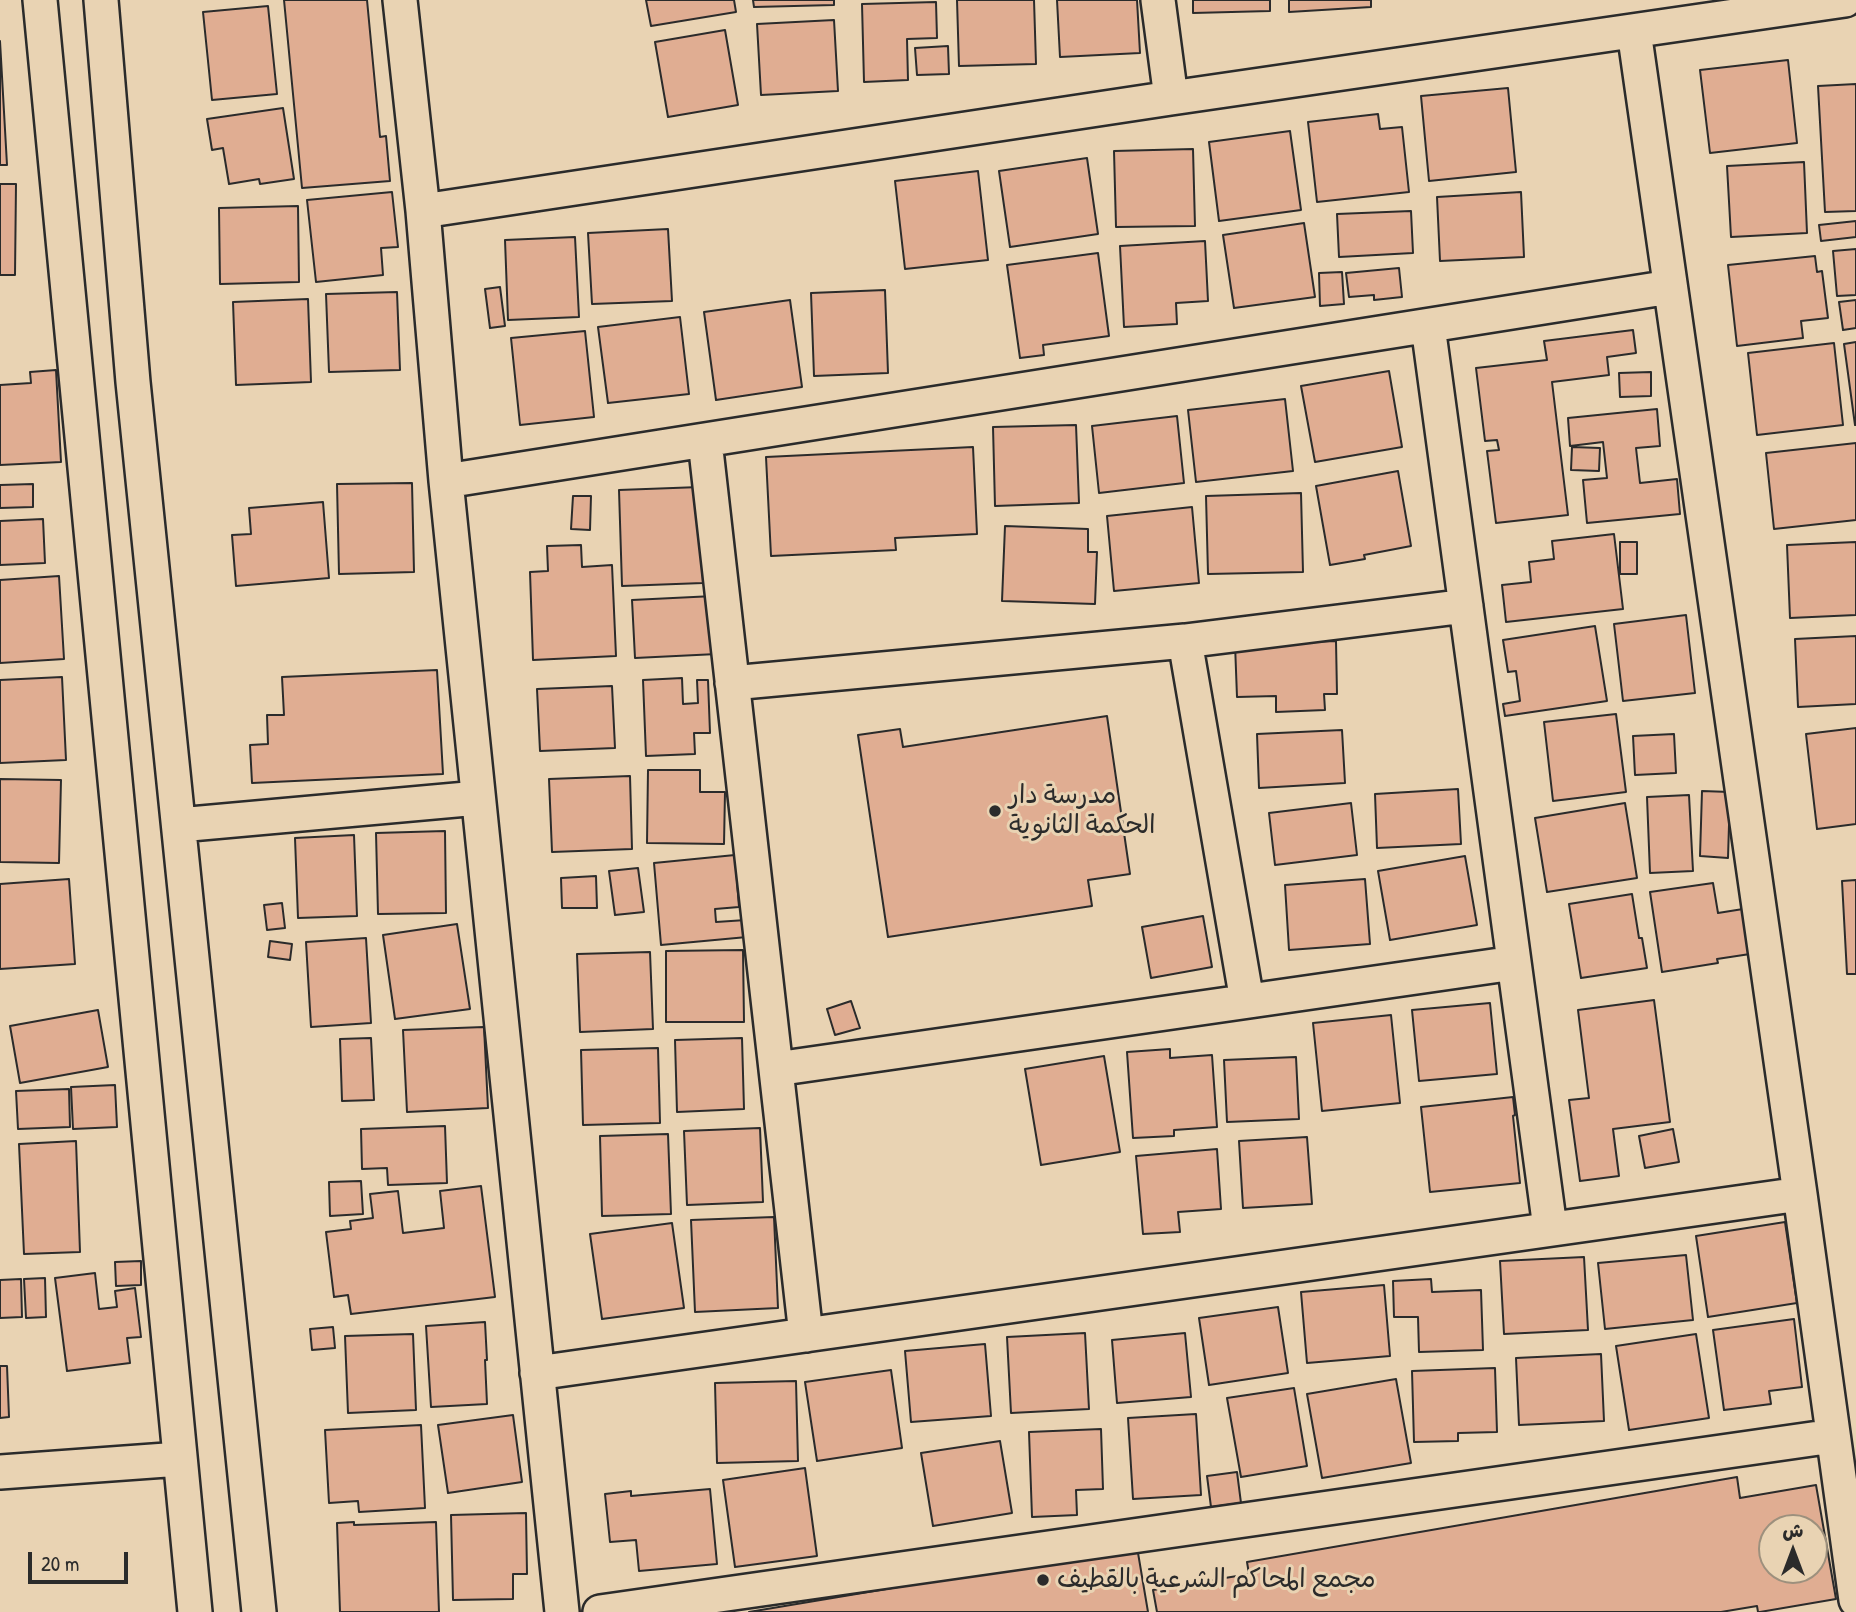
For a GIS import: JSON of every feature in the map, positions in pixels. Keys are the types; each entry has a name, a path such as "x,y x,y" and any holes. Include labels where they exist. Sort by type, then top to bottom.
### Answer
{"street":[{"path":"40,0 195,1612"},
{"path":"101,0 133,382 259,1612"},
{"path":"400,0 423,211 446,481 562,1612"},
{"path":"1158,0 1171,98"},
{"path":"423,211 1845,0"},
{"path":"1634,31 1856,1600"},
{"path":"446,481 1670,287"},
{"path":"1428,326 1550,1228"},
{"path":"705,441 806,1335"},
{"path":"732,683 1185,641 1466,606"},
{"path":"1185,641 1247,1001"},
{"path":"179,825 478,798"},
{"path":"776,1069 1514,963"},
{"path":"537,1373 1800,1194"},
{"path":"600,1612 1833,1436"},
{"path":"0,1472 180,1459"}],"building":[{"path":"284,0 367,0 380,137 386,136 390,181 302,188"},
{"path":"646,0 734,0 736,12 651,26"},
{"path":"753,0 834,0 834,5 754,7"},
{"path":"957,0 1034,0 1036,64 959,66"},
{"path":"1057,0 1137,0 1140,53 1060,57"},
{"path":"1193,0 1270,0 1270,11 1193,13"},
{"path":"1289,0 1371,0 1371,7 1289,12"},
{"path":"936,2 937,38 907,39 908,80 864,82 862,4"},
{"path":"268,6 277,94 212,100 203,12"},
{"path":"834,20 838,91 761,95 757,24"},
{"path":"725,30 738,105 668,117 655,42"},
{"path":"0,41 7,165 0,165"},
{"path":"948,46 949,74 917,75 915,48"},
{"path":"1788,60 1797,143 1710,153 1700,70"},
{"path":"1856,84 1856,211 1825,212 1818,86"},
{"path":"1508,88 1516,172 1429,181 1421,96"},
{"path":"283,108 294,179 260,184 259,179 229,184 223,148 212,150 207,119"},
{"path":"1378,114 1380,129 1402,127 1409,192 1317,202 1308,122"},
{"path":"1290,131 1301,210 1219,221 1209,142"},
{"path":"1193,149 1195,226 1116,227 1114,151"},
{"path":"1087,158 1098,234 1010,247 999,171"},
{"path":"1804,162 1807,233 1731,237 1727,166"},
{"path":"978,171 988,260 905,269 895,181"},
{"path":"0,184 16,184 15,275 0,275"},
{"path":"392,192 398,247 381,248 383,275 316,282 307,200"},
{"path":"1521,192 1524,257 1440,261 1437,197"},
{"path":"298,206 299,282 220,284 219,208"},
{"path":"1411,211 1413,253 1339,257 1337,214"},
{"path":"1856,221 1856,237 1821,241 1819,225"},
{"path":"1304,223 1315,297 1234,308 1223,235"},
{"path":"668,229 672,301 592,304 588,233"},
{"path":"575,237 579,317 508,320 505,240"},
{"path":"1205,241 1208,301 1176,303 1177,324 1124,327 1120,246"},
{"path":"1856,249 1856,295 1837,296 1833,251"},
{"path":"1098,253 1109,336 1043,345 1044,355 1020,358 1007,265"},
{"path":"1815,256 1817,272 1822,271 1828,318 1801,321 1803,338 1737,346 1728,265"},
{"path":"1399,268 1402,297 1374,300 1374,295 1349,297 1346,273"},
{"path":"1342,272 1344,304 1320,306 1319,273"},
{"path":"500,287 505,326 490,328 485,289"},
{"path":"885,290 888,373 814,376 811,293"},
{"path":"397,292 400,370 329,372 326,294"},
{"path":"308,299 311,382 236,385 233,302"},
{"path":"790,300 802,387 716,400 704,312"},
{"path":"1856,300 1856,328 1843,330 1839,302"},
{"path":"680,317 689,394 608,403 598,327"},
{"path":"1633,330 1636,353 1607,357 1609,375 1552,382 1568,515 1496,523 1487,451 1499,450 1497,440 1485,441 1476,368 1547,360 1544,341"},
{"path":"585,331 594,417 520,425 511,338"},
{"path":"1856,342 1856,425 1855,425 1844,344"},
{"path":"1834,343 1843,425 1757,435 1748,353"},
{"path":"56,370 61,462 0,465 0,385 31,383 30,372"},
{"path":"1389,371 1402,447 1315,462 1301,386"},
{"path":"1651,372 1651,396 1620,397 1619,373"},
{"path":"1285,399 1293,471 1196,482 1188,410"},
{"path":"1657,409 1660,446 1636,448 1640,483 1677,479 1680,514 1587,523 1583,480 1607,478 1603,442 1570,446 1568,418"},
{"path":"1177,416 1184,483 1099,493 1092,426"},
{"path":"1076,425 1079,503 995,506 993,427"},
{"path":"1856,443 1856,520 1774,529 1766,453"},
{"path":"973,447 977,534 895,538 896,550 771,556 766,457"},
{"path":"1572,447 1600,448 1599,471 1571,470"},
{"path":"1398,471 1411,546 1364,555 1365,559 1330,565 1316,486"},
{"path":"412,483 414,572 339,574 337,484"},
{"path":"33,484 33,507 0,508 0,485"},
{"path":"700,487 703,583 622,586 619,490"},
{"path":"1301,493 1303,572 1208,574 1206,496"},
{"path":"573,496 591,496 590,530 571,529"},
{"path":"323,502 329,578 236,586 232,535 251,534 249,508"},
{"path":"1192,507 1199,583 1114,591 1107,516"},
{"path":"43,519 45,563 0,565 0,521"},
{"path":"1005,526 1088,529 1088,552 1097,552 1095,604 1002,601"},
{"path":"1614,534 1623,609 1506,622 1502,585 1531,582 1529,562 1554,559 1552,541"},
{"path":"1620,542 1637,542 1637,574 1620,574"},
{"path":"1856,542 1856,615 1790,618 1787,545"},
{"path":"581,545 582,567 612,565 616,656 533,660 530,572 548,571 547,546"},
{"path":"59,576 64,659 0,663 0,580"},
{"path":"714,596 717,654 635,658 632,600"},
{"path":"1686,615 1695,693 1623,701 1614,624"},
{"path":"1595,626 1607,701 1505,716 1503,704 1520,701 1516,671 1508,672 1503,640"},
{"path":"1856,636 1856,704 1798,707 1795,639"},
{"path":"1336,641 1337,694 1324,694 1325,710 1276,712 1276,696 1237,697 1235,644"},
{"path":"437,670 443,774 252,783 250,745 268,744 267,715 284,715 282,677"},
{"path":"62,677 66,760 0,763 0,680"},
{"path":"682,678 683,704 698,703 697,680 708,680 710,733 694,733 695,754 646,756 643,680"},
{"path":"612,686 615,748 540,751 537,689"},
{"path":"1616,714 1626,792 1553,801 1544,722"},
{"name":"مدرسة دار الحكمة الثانوية","path":"1107,716 1130,874 1088,880 1092,906 888,937 858,735 900,729 903,747"},
{"path":"1856,728 1856,824 1817,829 1806,734"},
{"path":"1342,730 1345,783 1259,788 1257,734"},
{"path":"1674,734 1676,773 1635,775 1633,736"},
{"path":"648,770 700,770 700,792 725,792 724,844 647,843"},
{"path":"630,776 632,849 552,852 549,779"},
{"path":"0,779 61,780 59,863 0,862"},
{"path":"1458,789 1461,844 1377,848 1375,794"},
{"path":"1702,791 1730,792 1728,858 1700,856"},
{"path":"1689,795 1693,871 1650,873 1647,797"},
{"path":"1351,803 1357,855 1275,865 1269,813"},
{"path":"1625,803 1637,878 1547,892 1535,818"},
{"path":"445,831 446,913 378,914 376,833"},
{"path":"354,835 357,916 298,918 295,838"},
{"path":"735,855 739,907 715,909 716,922 746,920 747,937 661,945 654,863"},
{"path":"1465,856 1477,925 1390,940 1378,871"},
{"path":"638,868 644,912 615,915 609,871"},
{"path":"596,876 597,908 562,908 561,878"},
{"path":"69,879 75,964 0,969 0,884"},
{"path":"1365,879 1370,944 1289,950 1285,885"},
{"path":"1856,880 1856,974 1847,974 1842,881"},
{"path":"1713,883 1718,913 1743,909 1750,954 1717,959 1718,963 1662,972 1650,892"},
{"path":"1632,894 1647,968 1581,978 1569,904"},
{"path":"282,903 285,928 267,930 264,905"},
{"path":"1203,916 1212,967 1151,978 1142,927"},
{"path":"457,924 470,1009 395,1019 383,935"},
{"path":"366,938 371,1023 311,1027 306,942"},
{"path":"270,941 292,944 290,960 268,957"},
{"path":"743,950 744,1022 666,1022 666,951"},
{"path":"650,952 653,1029 580,1032 577,954"},
{"path":"1654,1000 1670,1122 1613,1129 1619,1176 1580,1181 1569,1100 1589,1098 1578,1010"},
{"path":"851,1001 860,1028 835,1035 827,1009"},
{"path":"1490,1003 1497,1074 1419,1081 1412,1010"},
{"path":"98,1010 108,1067 20,1083 10,1026"},
{"path":"1391,1015 1400,1103 1322,1111 1313,1023"},
{"path":"484,1027 488,1108 407,1112 403,1030"},
{"path":"371,1038 374,1100 342,1101 340,1039"},
{"path":"742,1038 744,1109 677,1112 675,1040"},
{"path":"658,1048 660,1123 583,1125 581,1050"},
{"path":"1170,1049 1170,1058 1212,1055 1217,1127 1174,1130 1174,1136 1133,1138 1127,1052"},
{"path":"1104,1056 1120,1152 1041,1165 1025,1069"},
{"path":"1296,1057 1299,1119 1227,1122 1224,1060"},
{"path":"115,1085 117,1127 73,1129 71,1087"},
{"path":"69,1089 70,1127 18,1129 16,1091"},
{"path":"1513,1097 1520,1183 1430,1192 1421,1107"},
{"path":"445,1126 447,1183 388,1185 387,1168 362,1169 361,1129"},
{"path":"760,1128 763,1202 687,1205 684,1131"},
{"path":"1673,1129 1679,1162 1645,1168 1639,1136"},
{"path":"668,1134 671,1214 602,1216 600,1136"},
{"path":"1307,1137 1312,1204 1243,1208 1239,1141"},
{"path":"76,1141 80,1252 24,1254 19,1144"},
{"path":"1217,1149 1221,1209 1178,1212 1180,1232 1143,1234 1136,1156"},
{"path":"361,1181 363,1214 330,1216 329,1182"},
{"path":"481,1186 495,1297 351,1314 348,1295 334,1297 326,1232 351,1229 350,1221 373,1218 370,1194 398,1191 403,1233 444,1228 440,1191"},
{"path":"774,1217 778,1308 695,1312 691,1220"},
{"path":"1785,1222 1797,1303 1708,1317 1696,1236"},
{"path":"672,1223 684,1308 602,1319 590,1234"},
{"path":"1686,1255 1693,1320 1605,1329 1598,1263"},
{"path":"1584,1257 1588,1330 1504,1334 1500,1261"},
{"path":"141,1261 141,1285 116,1286 115,1262"},
{"path":"95,1273 99,1309 117,1307 115,1291 135,1288 141,1337 127,1338 130,1363 67,1371 55,1278"},
{"path":"45,1278 46,1317 26,1318 24,1279"},
{"path":"21,1279 22,1317 0,1318 0,1280"},
{"path":"1431,1279 1432,1292 1481,1290 1483,1350 1419,1352 1418,1317 1394,1317 1393,1281"},
{"path":"1384,1285 1390,1356 1307,1363 1301,1292"},
{"path":"1278,1307 1288,1373 1209,1385 1199,1318"},
{"path":"1794,1319 1802,1387 1769,1391 1771,1404 1724,1410 1713,1330"},
{"path":"485,1322 487,1404 431,1407 426,1326"},
{"path":"333,1327 335,1348 312,1350 310,1329"},
{"path":"1085,1333 1089,1409 1011,1413 1007,1337"},
{"path":"1185,1333 1191,1397 1117,1403 1112,1340"},
{"path":"413,1334 416,1410 348,1413 345,1336"},
{"path":"1696,1334 1709,1418 1629,1430 1616,1346"},
{"path":"985,1344 991,1416 911,1422 905,1351"},
{"path":"1601,1354 1604,1421 1519,1425 1516,1358"},
{"path":"0,1366 7,1366 9,1417 0,1418"},
{"path":"1495,1368 1497,1432 1458,1433 1458,1441 1414,1442 1412,1371"},
{"path":"891,1370 902,1448 817,1461 805,1382"},
{"path":"1396,1379 1411,1463 1322,1478 1307,1394"},
{"path":"796,1381 798,1461 717,1463 715,1383"},
{"path":"1294,1388 1307,1466 1241,1477 1227,1398"},
{"path":"1196,1414 1201,1495 1133,1499 1128,1418"},
{"path":"513,1415 522,1482 448,1493 438,1425"},
{"path":"421,1425 425,1508 359,1512 358,1501 329,1503 325,1430"},
{"path":"1101,1429 1103,1489 1076,1490 1077,1515 1032,1517 1029,1432"},
{"path":"1000,1441 1012,1513 933,1526 921,1453"},
{"path":"805,1468 817,1556 735,1567 723,1480"},
{"path":"1237,1472 1241,1503 1211,1507 1207,1476"},
{"path":"1737,1477 1740,1498 1816,1485 1821,1514 1758,1514 1758,1584 1828,1584 1828,1553 1836,1599 1760,1612 1757,1606 1721,1612 1157,1612 1153,1590 1249,1574 1247,1562"},
{"path":"710,1489 717,1564 639,1571 636,1540 610,1542 605,1494 631,1491 631,1496"},
{"path":"526,1513 527,1574 513,1574 513,1599 453,1600 451,1515"},
{"path":"354,1522 354,1525 436,1522 439,1612 340,1612 337,1523"},
{"name":"مجمع المحاكم الشرعية بالقطيف","path":"1137,1547 1148,1612 749,1612"}],"place":[{"name":"مدرسة دار الحكمة الثانوية","path":"995,811"},
{"name":"مجمع المحاكم الشرعية بالقطيف","path":"1043,1580"}]}
